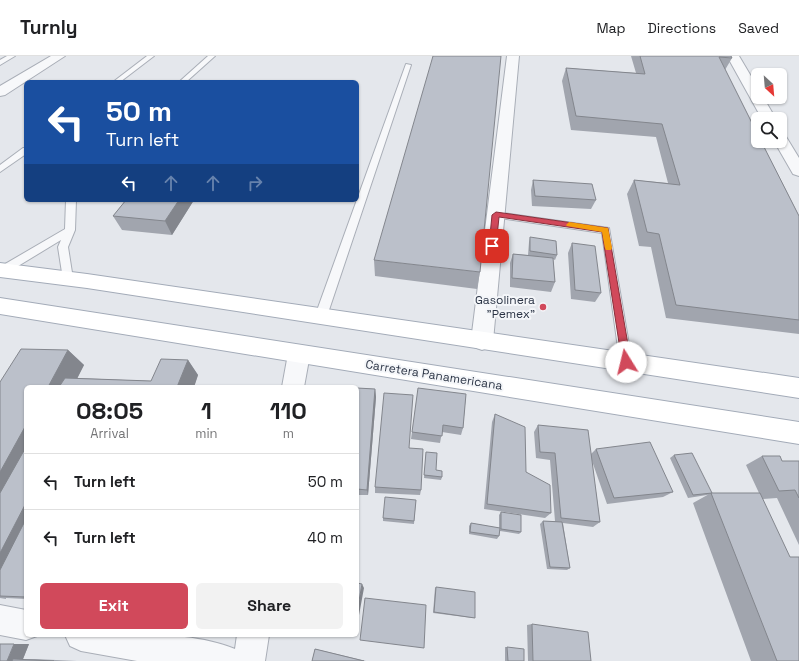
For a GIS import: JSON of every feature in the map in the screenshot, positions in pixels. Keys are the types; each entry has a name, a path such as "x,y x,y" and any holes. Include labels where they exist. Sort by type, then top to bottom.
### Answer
{"main road":[{"path":"0,270 78,280 799,388"},
{"name":"Carretera Panamericana","path":"0,306 799,432"}],"street":[{"path":"0,92 58,56"},
{"path":"482,341 514,56"},
{"path":"733,56 765,112"},
{"path":"786,148 799,171"},
{"path":"293,385 299,354"},
{"path":"0,620 24,625"},
{"path":"91,637 224,661"},
{"path":"249,661 252,637"}],"lane":[{"path":"0,63 12,56"},
{"path":"119,80 151,56"},
{"path":"184,80 212,56"},
{"path":"321,316 408,65"},
{"path":"0,169 24,151"},
{"path":"71,202 70,230 63,247 78,280"},
{"path":"496,215 606,230 626,362"},
{"path":"0,270 70,230"}],"building":[{"path":"433,56 501,56 480,272 374,260"},
{"path":"640,56 731,56 732,58 719,57 751,121 751,148 765,148 799,216 799,320 676,305 659,234 647,232 634,180 680,185 662,124 576,116 566,68 645,74"},
{"path":"533,180 592,184 596,200 535,196"},
{"path":"124,202 178,202 165,221 113,216"},
{"path":"530,237 556,241 557,255 530,251"},
{"path":"572,243 595,246 601,293 575,290"},
{"path":"513,254 553,258 555,282 512,278"},
{"path":"21,349 68,350 49,385 24,385 24,429 0,472 0,382"},
{"path":"161,359 188,360 178,385 60,385 65,378 151,381"},
{"path":"359,388 375,389 367,490 359,489"},
{"path":"418,388 466,394 463,428 443,425 442,436 412,432"},
{"path":"384,393 413,395 409,448 423,449 421,490 375,487"},
{"path":"495,414 525,427 526,472 550,485 551,513 487,504"},
{"path":"538,425 588,430 600,522 561,518 555,453 540,452"},
{"path":"650,442 673,492 614,498 596,449"},
{"path":"24,451 24,507 0,553 0,493"},
{"path":"426,452 437,453 436,470 442,471 442,477 424,475"},
{"path":"692,453 712,493 693,495 674,455"},
{"path":"762,456 780,456 782,461 799,461 799,498 795,490 779,491"},
{"path":"711,493 760,493 790,557 799,557 799,661 777,661"},
{"path":"385,497 416,500 414,521 383,518"},
{"path":"501,512 521,515 521,532 501,529"},
{"path":"543,521 562,522 570,568 550,567"},
{"path":"24,523 24,597 0,596 0,570"},
{"path":"471,523 500,528 499,536 470,532"},
{"path":"359,583 362,584 359,601"},
{"path":"436,587 475,592 475,618 434,612"},
{"path":"365,598 426,605 424,648 360,640"},
{"path":"532,624 588,632 591,661 533,661"},
{"path":"0,644 14,644 7,661 0,661"},
{"path":"507,647 524,649 524,661 508,661"},
{"path":"315,649 364,661 312,661"},
{"path":"13,659 54,661 12,661"}],"slow traffic":[{"path":"569,225 606,230 609,248"}],"place":[{"name":"Gasolinera \"Pemex\"","path":"543,307"}],"route":[{"path":"492,246 496,215 606,230 626,362"}]}
